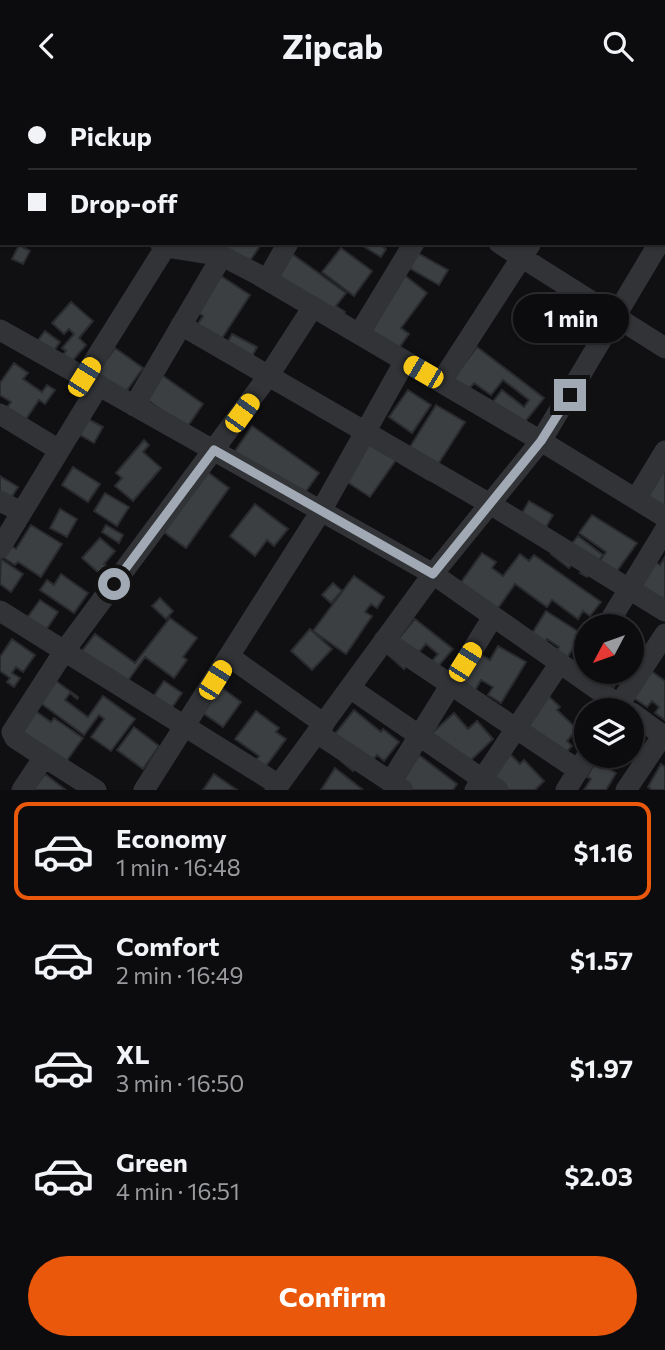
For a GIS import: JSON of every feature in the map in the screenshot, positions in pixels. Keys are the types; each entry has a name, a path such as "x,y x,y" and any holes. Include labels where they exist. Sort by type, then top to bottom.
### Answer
{"street":[{"path":"0,548 59,450 91,381 163,245"},
{"path":"169,245 222,256 267,280 665,517"},
{"path":"267,280 287,245"},
{"path":"359,334 413,245"},
{"path":"506,245 526,251 665,348"},
{"path":"0,611 186,727 277,788 433,574 541,441 658,245"},
{"path":"441,382 526,251"},
{"path":"134,406 222,256"},
{"path":"96,790 15,738 12,732 65,650 269,375 313,307"},
{"path":"181,325 490,504 665,611"},
{"path":"0,330 433,574 494,617 574,665 516,729 485,786 350,688"},
{"path":"144,790 321,511 405,361"},
{"path":"0,414 59,450"},
{"path":"636,499 665,451"},
{"path":"0,501 21,512"},
{"path":"614,614 665,530"},
{"path":"230,657 388,784 494,617"},
{"path":"630,698 665,634"},
{"path":"384,641 516,729 574,759"},
{"path":"595,684 610,698"},
{"path":"626,790 664,736 644,723"},
{"path":"22,790 44,757"},
{"path":"567,789 579,768"}],"building":[{"path":"19,245 30,251 23,264 12,259"},
{"path":"210,245 261,245 245,268"},
{"path":"380,245 386,249 381,257 363,246"},
{"path":"341,248 372,271 354,296 322,272"},
{"path":"412,250 448,270 439,285 404,265"},
{"path":"288,251 346,293 336,306 345,312 337,323 267,279"},
{"path":"215,272 250,295 215,349 191,334 203,316 191,309"},
{"path":"403,274 427,293 401,328 409,334 394,355 365,334"},
{"path":"71,302 93,321 79,338 86,345 68,366 60,358 66,351 62,348 74,334 69,329 64,334 52,323"},
{"path":"45,331 60,342 51,355 36,343"},
{"path":"232,334 257,347 246,368 221,354"},
{"path":"477,347 544,398 516,433 486,411 502,390 524,407 529,400 503,380 491,395 474,383 470,388 452,380"},
{"path":"115,348 143,368 125,393 97,373"},
{"path":"14,363 28,373 23,379 42,392 47,385 55,390 45,404 39,400 22,425 5,410 11,402 0,395 0,383"},
{"path":"156,371 203,404 183,433 178,422 150,402 145,410"},
{"path":"408,390 431,405 412,433 389,417"},
{"path":"436,405 465,422 428,480 400,463"},
{"path":"88,419 103,427 94,443 80,435"},
{"path":"252,426 319,473 299,501 233,454"},
{"path":"144,440 149,445 143,452 161,468 133,501 115,486 122,478 116,473"},
{"path":"368,441 396,460 370,497 341,478"},
{"path":"665,462 665,518 633,503"},
{"path":"73,467 100,484 88,502 62,485"},
{"path":"202,468 229,488 186,548 158,528"},
{"path":"0,476 18,487 6,506 0,502"},
{"path":"105,493 129,507 117,526 94,511"},
{"path":"529,501 553,515 538,541 514,527"},
{"path":"255,504 288,529 274,546 267,540 255,556 230,536"},
{"path":"60,509 77,519 67,537 50,528"},
{"path":"592,515 637,543 607,585 591,574 606,552 579,533"},
{"path":"31,525 62,544 41,577 18,562 15,565 4,558 11,546 16,549"},
{"path":"106,525 123,535 119,543 102,532"},
{"path":"578,536 603,555 587,577 580,573 583,569 573,562 569,568 551,554 561,540 570,546"},
{"path":"100,538 115,551 104,564 107,566 100,574 82,558"},
{"path":"482,553 496,562 492,568 503,576 520,554 529,561 534,555 601,602 592,614 583,611 574,616 552,600 547,607 515,584 496,611 459,585"},
{"path":"665,557 665,599 630,586 648,558 660,565"},
{"path":"1,559 23,574 11,592 0,584"},
{"path":"61,574 88,593 74,613 40,590 47,580 54,585"},
{"path":"354,576 384,597 377,608 371,604 365,612 372,616 346,654 313,631"},
{"path":"333,583 342,591 331,603 322,595"},
{"path":"160,598 173,611 166,619 152,606"},
{"path":"40,600 58,612 46,630 27,618"},
{"path":"546,611 574,629 574,647 567,658 556,651 559,647 547,639 544,644 531,635"},
{"path":"170,618 197,638 183,657 187,660 174,678 145,657 127,682 79,655 95,634 135,663"},
{"path":"415,619 453,649 434,671 432,661 438,654 426,644 404,669 386,653"},
{"path":"310,629 332,649 312,670 291,651"},
{"path":"12,639 35,655 23,672 16,667 12,673 20,678 14,687 7,682 10,678 0,671 0,657"},
{"path":"498,646 526,662 501,703 488,695 493,687 481,680 473,694 452,686 473,650 490,660"},
{"path":"650,670 665,681 665,720 655,713 659,707 652,701 647,707 644,705 644,698 631,696 640,684 644,684 644,678"},
{"path":"52,678 78,697 77,699 70,693 65,700 88,717 103,696 135,719 111,751 91,737 104,719 99,715 84,735 31,696"},
{"path":"164,681 182,693 167,715 149,703"},
{"path":"215,683 241,702 223,727 197,709"},
{"path":"539,687 560,707 557,710 574,726 574,733 567,741 572,746 558,761 517,712"},
{"path":"30,707 51,722 54,718 83,738 65,763 10,734"},
{"path":"354,710 381,732 383,729 399,742 384,761 377,755 365,770 358,764 353,771 341,761 331,739"},
{"path":"256,711 279,728 276,732 286,739 263,770 254,763 259,756 235,739"},
{"path":"454,713 468,729 477,721 493,739 464,767 430,735"},
{"path":"134,727 159,746 143,769 117,750"},
{"path":"507,751 520,764 524,760 544,781 535,790 496,790 482,776"},
{"path":"419,755 457,784 453,790 397,790"},
{"path":"661,764 665,767 665,790 652,790 648,787"},
{"path":"335,768 362,789 321,790"},
{"path":"592,768 608,768 616,773 606,790 584,790 591,779 587,777"},
{"path":"45,774 66,790 33,790"},
{"path":"214,774 237,790 203,790"}],"route":[{"path":"114,584 214,450 433,574 541,441 570,395"}]}
